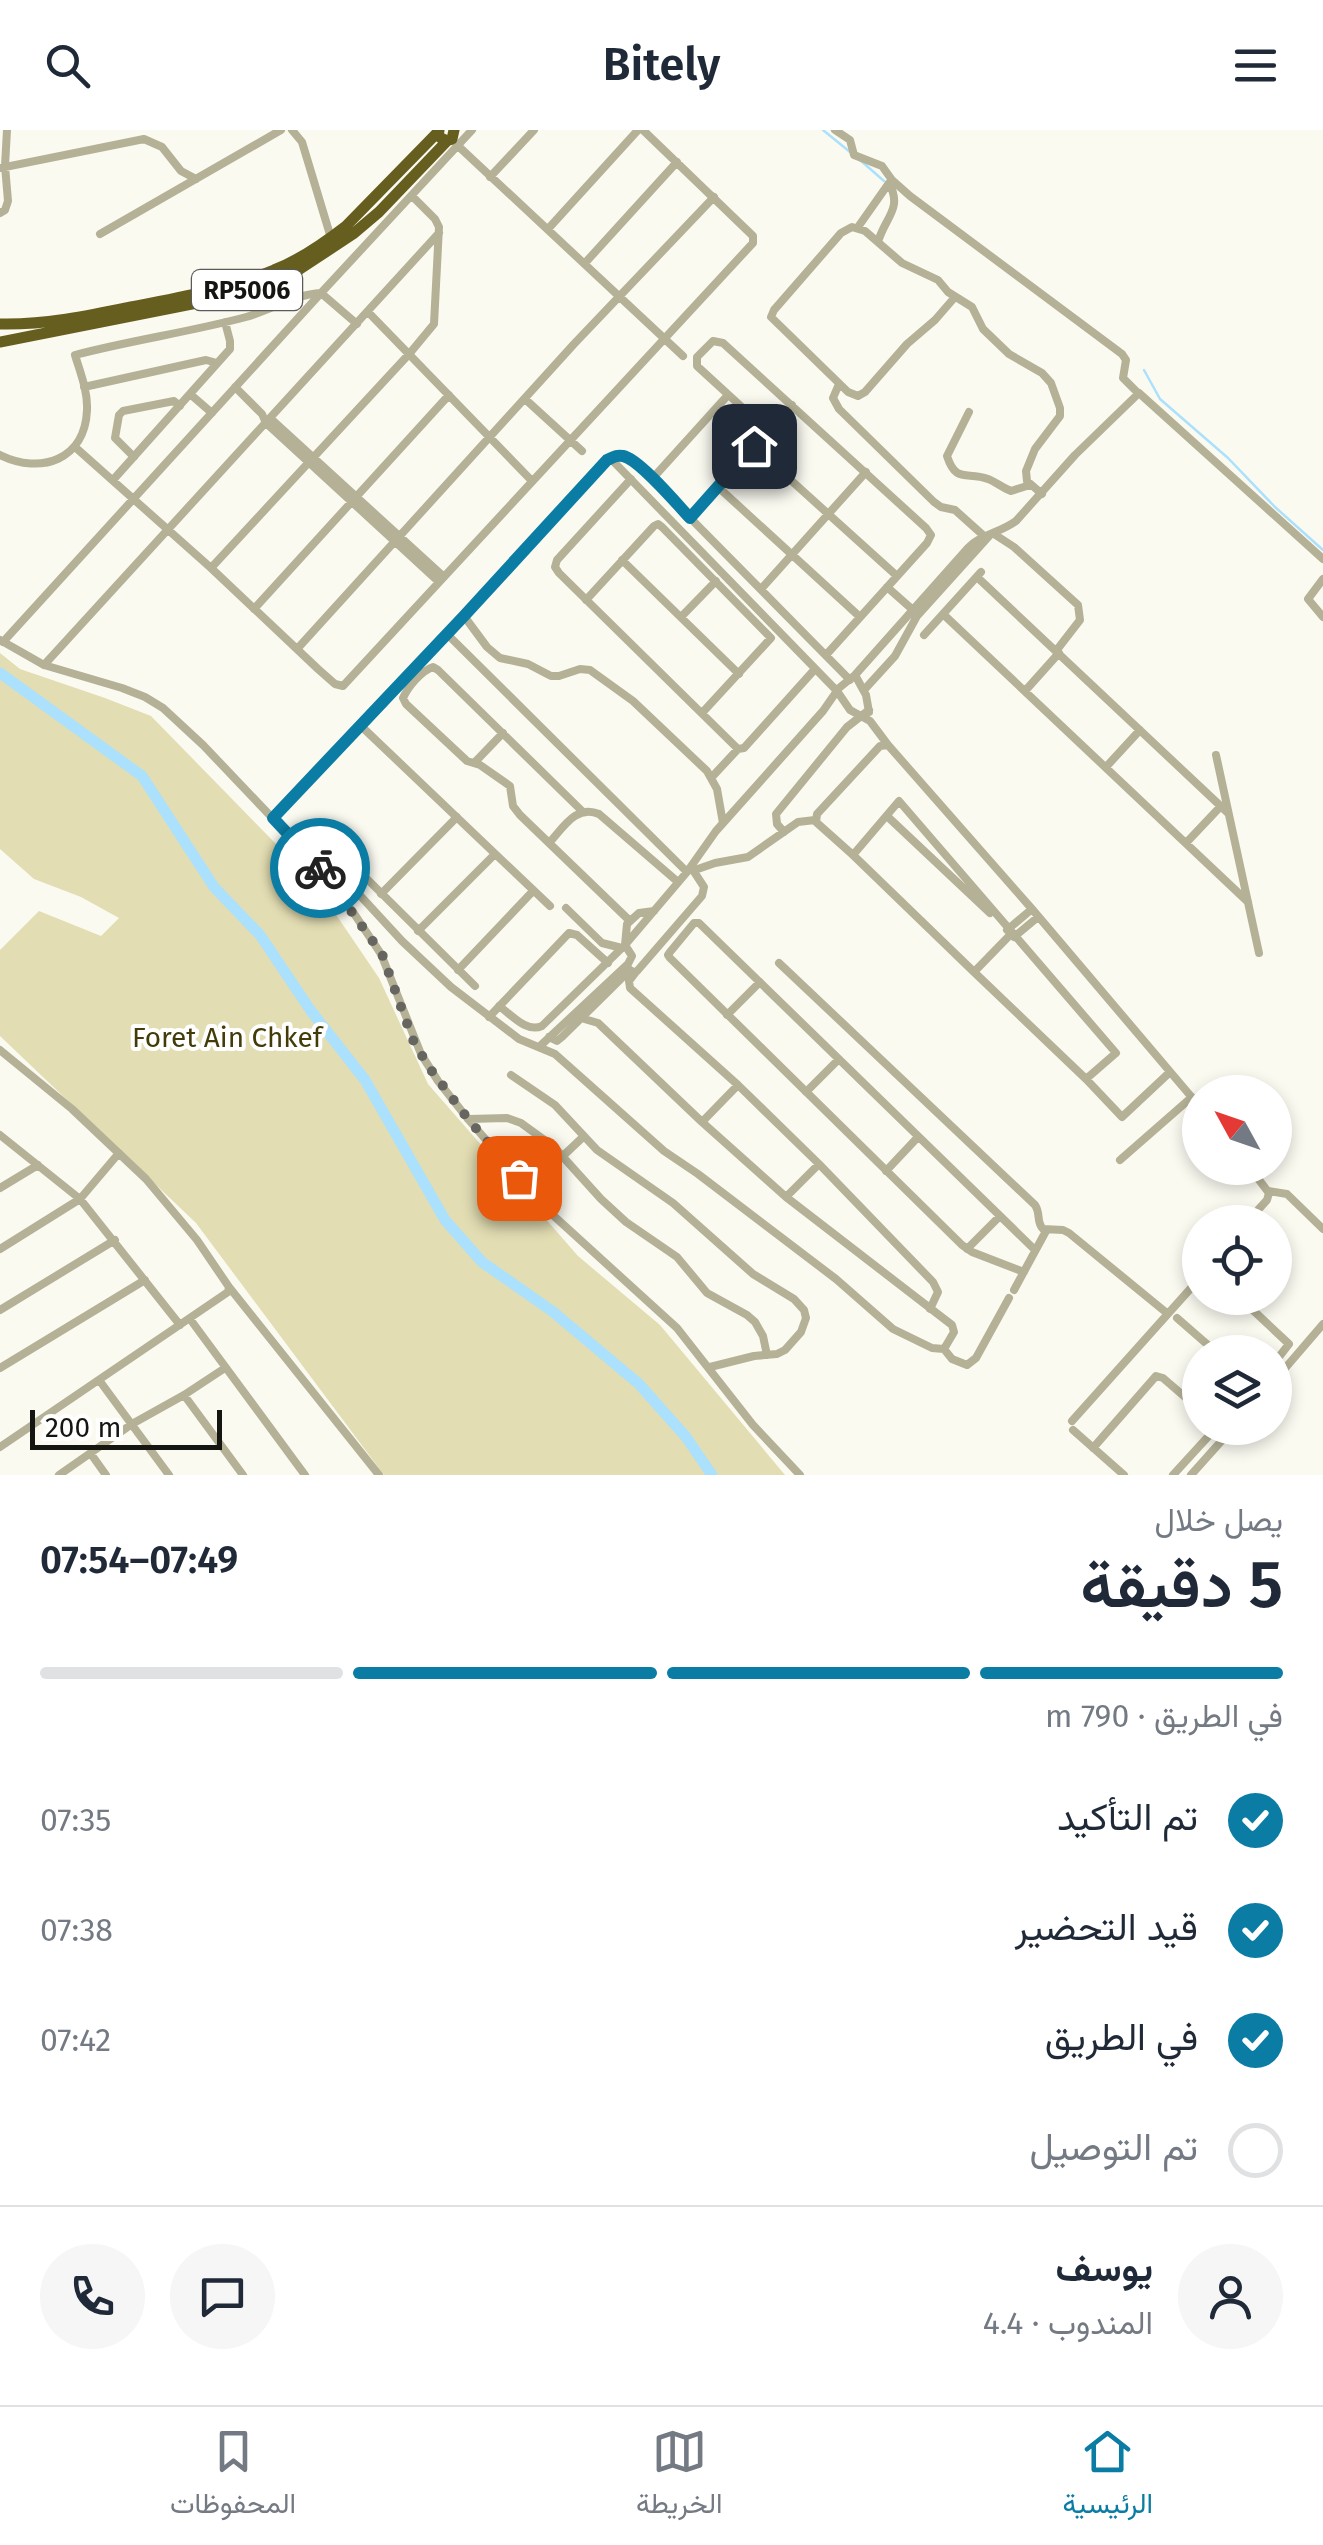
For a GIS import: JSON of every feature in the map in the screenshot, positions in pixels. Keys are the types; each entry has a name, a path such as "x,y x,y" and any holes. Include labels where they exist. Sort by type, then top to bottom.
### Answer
{"highway":[{"name":"RP5006","path":"0,324 42,322 116,310 276,270 331,238 450,135"},
{"name":"RP5006","path":"0,342 200,303 300,270 379,212 450,135"}],"street":[{"path":"0,213 8,201 3,167 7,130"},
{"path":"100,234 281,130"},
{"path":"292,130 302,142 331,238"},
{"path":"472,130 450,135 412,196 1,641 44,665 145,697 194,735 320,868 375,943 413,1040 468,1119 544,1207 665,1316 800,1475"},
{"path":"490,177 534,130"},
{"path":"75,447 336,684 343,686 753,243 753,236 714,197 640,130 548,229"},
{"path":"834,130 850,140 854,155 882,166 891,181 895,202 878,242"},
{"path":"450,135 683,356"},
{"path":"3,167 144,139 157,143 181,171 196,180"},
{"path":"585,263 677,162"},
{"path":"858,227 891,181"},
{"path":"891,181 1122,354 1126,360 1123,378 1323,559"},
{"path":"210,568 434,324 439,233 437,222 412,196"},
{"path":"298,648 714,197"},
{"path":"955,297 862,394 851,395 771,314 841,233 852,227 858,227 902,263 938,280 972,307 983,328 1009,354 1048,378 1057,396 1060,416 1026,471 1030,485 1042,494"},
{"path":"44,665 439,233"},
{"path":"0,455 30,465 45,464 75,447 87,409 76,355 258,314 310,294 322,293 357,324"},
{"path":"368,312 532,481"},
{"path":"113,480 230,350 225,322"},
{"path":"768,431 696,364 698,357 717,340 866,472 930,535 928,543 826,655"},
{"path":"84,388 206,360 218,363"},
{"path":"839,384 833,398 838,409 934,502 955,510 990,535 1014,546 1080,610 1080,620 1026,691"},
{"path":"236,387 441,579"},
{"path":"190,394 212,413"},
{"path":"499,1006 530,1028 540,1028 608,964 691,870 702,848 823,712 837,690 853,678 973,543 1016,521 1139,394"},
{"path":"254,609 449,395"},
{"path":"652,478 728,395"},
{"path":"525,399 582,451"},
{"path":"134,457 115,438 119,416 174,401 180,406"},
{"path":"690,518 792,405"},
{"path":"969,412 947,456 954,470 967,478 984,477 1011,491 1030,485"},
{"path":"754,446 897,576"},
{"path":"273,818 413,677 447,634 615,456 635,462 853,678 864,690 870,721"},
{"path":"611,458 837,690 846,705 870,721 1182,1086"},
{"path":"761,589 866,472"},
{"path":"631,479 555,563 557,570 738,749"},
{"path":"718,487 860,617"},
{"path":"586,600 658,524 771,638 702,714"},
{"path":"864,690 895,656 917,616 990,535"},
{"path":"622,560 739,674"},
{"path":"924,634 979,574 1225,809"},
{"path":"1323,580 1308,599 1323,617"},
{"path":"681,617 716,581"},
{"path":"887,587 913,610"},
{"path":"943,614 1248,902"},
{"path":"464,616 486,647 500,658 528,664 551,676 580,669 594,672 633,701 711,778 724,824"},
{"path":"447,634 704,887 702,896 672,932 559,1040 549,1037"},
{"path":"630,920 516,810 510,786 467,761 404,701 413,677 428,668 438,670 582,810 595,812 678,882"},
{"path":"711,778 738,749 744,748 815,669"},
{"path":"784,832 774,818 776,814 859,716 869,710"},
{"path":"361,726 550,906"},
{"path":"1106,767 1140,730"},
{"path":"474,763 502,733"},
{"path":"814,820 880,746 888,745"},
{"path":"1216,755 1259,953"},
{"path":"595,812 608,794"},
{"path":"853,855 900,801 1011,934"},
{"path":"1186,844 1225,809"},
{"path":"549,843 582,810"},
{"path":"888,816 1011,934 1116,1054 1086,1079"},
{"path":"381,894 457,817"},
{"path":"691,870 748,857 802,820 814,820 1122,1117 1170,1072"},
{"path":"294,842 302,836 308,838 421,959 489,1017 520,1039 558,1056 664,1151 836,1279 893,1329 944,1350 958,1364 972,1363 1046,1230"},
{"path":"418,931 496,854"},
{"path":"362,874 474,986"},
{"path":"458,970 534,891"},
{"path":"566,908 602,943 624,946"},
{"path":"654,911 639,913 625,930 624,946 632,956 630,988 738,1085 933,1282 938,1292 930,1309"},
{"path":"974,972 1035,913"},
{"path":"1024,1272 967,1249 669,957 695,922 1035,1250"},
{"path":"672,932 681,939"},
{"path":"489,1017 569,933 578,935 608,964"},
{"path":"779,963 1036,1206 1040,1226 1069,1233 1195,1335"},
{"path":"539,1047 630,970"},
{"path":"727,1015 760,982"},
{"path":"593,1006 598,1024"},
{"path":"582,1018 598,1024 786,1197 954,1328 944,1350"},
{"path":"0,1050 72,1109 163,1197 378,1475"},
{"path":"806,1092 839,1059"},
{"path":"511,1074 555,1105 583,1138 614,1163 673,1202 752,1274 800,1304 806,1318 801,1332 786,1350 710,1367"},
{"path":"702,1122 738,1085"},
{"path":"1120,1160 1182,1107"},
{"path":"468,1119 507,1118 538,1134 564,1155 614,1212 669,1250 707,1293 748,1315 763,1336 767,1355"},
{"path":"0,1135 80,1199 180,1325"},
{"path":"886,1171 918,1137"},
{"path":"564,1155 583,1138"},
{"path":"0,1248 80,1199 119,1152"},
{"path":"786,1197 819,1164"},
{"path":"0,1188 38,1165"},
{"path":"1263,1185 1268,1191 1287,1194 1323,1229"},
{"path":"1263,1205 1268,1191"},
{"path":"967,1249 1000,1216"},
{"path":"0,1310 115,1240"},
{"path":"0,1368 145,1280"},
{"path":"0,1447 190,1319 228,1292 229,1287"},
{"path":"1124,1475 1072,1426 1182,1302"},
{"path":"1258,1315 1279,1335"},
{"path":"190,1319 305,1475"},
{"path":"1292,1360 1323,1324"},
{"path":"60,1475 132,1424 225,1368"},
{"path":"1093,1448 1156,1376 1182,1394"},
{"path":"99,1380 170,1475"},
{"path":"184,1396 243,1475"},
{"path":"1174,1475 1201,1445"},
{"path":"1191,1475 1218,1445"},
{"path":"91,1454 106,1475"}],"green space":[{"name":"Foret Ain Chkef","path":"0,653 20,669 151,716 275,843 324,897 379,978 428,1084 578,1256 660,1325 785,1475 384,1475 196,1223 0,1036 0,950 39,911 101,936 119,918 81,897 34,879 0,849"}],"waterway":[{"path":"823,130 850,152"},
{"path":"860,160 884,181"},
{"path":"1144,370 1160,399 1323,550"},
{"path":"0,673 142,776 214,887 260,935 311,1011 365,1080 445,1220 482,1262 552,1311 639,1384 686,1437 712,1475"}],"way so far":[{"path":"320,868 382,954 413,1040 428,1066 519,1178"}],"route":[{"path":"320,868 273,818 607,460 622,456 635,462 690,518 754,446"}]}
